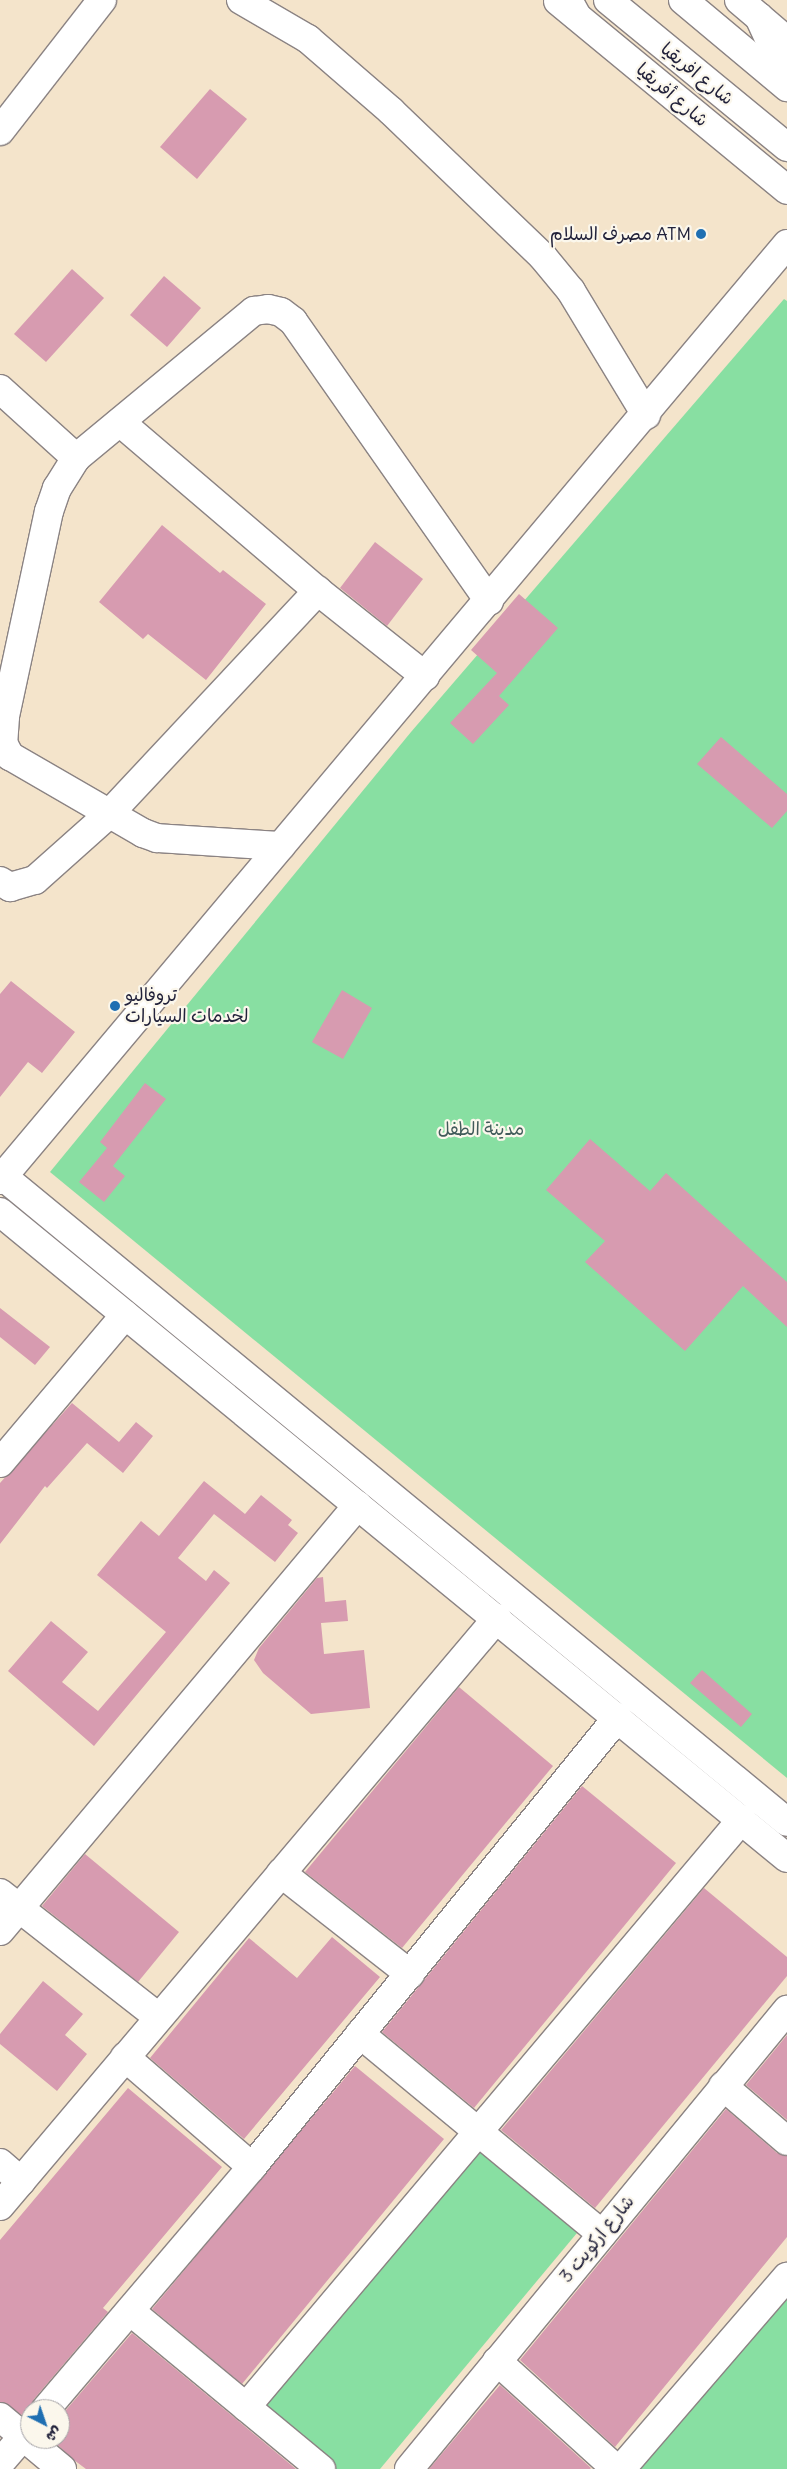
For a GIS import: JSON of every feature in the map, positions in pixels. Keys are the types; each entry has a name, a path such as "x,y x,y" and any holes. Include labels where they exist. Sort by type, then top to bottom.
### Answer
{"main road":[{"path":"0,131 102,0"},
{"path":"241,0 308,39 391,111 543,258 570,291 646,414"},
{"name":"شارع افريقيا","path":"608,0 787,146"},
{"path":"683,0 787,88"},
{"name":"شارع أفريقيا","path":"567,5 787,190"},
{"path":"749,8 787,41"},
{"path":"749,8 787,78"},
{"path":"787,244 426,676 1,1177 787,1822"},
{"path":"281,846 157,838 109,814 10,756 3,743 5,717 49,511 57,488 76,458 254,311 268,308 281,312 293,321 488,601"},
{"path":"0,389 76,458"},
{"path":"120,422 318,591 426,676"},
{"path":"0,881 10,888 35,880 109,814 318,591"},
{"path":"0,1212 618,1717 787,1858"},
{"path":"0,1463 125,1315"},
{"path":"0,1931 10,1901 358,1505"},
{"path":"0,2206 158,2016 497,1618"},
{"path":"55,2399 252,2167 618,1717"},
{"path":"246,2407 742,1820"},
{"path":"281,1873 410,1974"},
{"path":"10,1901 158,2016"},
{"name":"شارع اركويت 3","path":"409,2469 787,2010"},
{"path":"360,2034 602,2234"},
{"path":"125,2058 252,2167"},
{"path":"723,2086 787,2141"},
{"path":"0,2163 21,2181"},
{"path":"621,2469 787,2277"},
{"path":"130,2311 321,2469"},
{"path":"497,2362 616,2469"},
{"path":"0,2417 20,2428"},
{"path":"0,2464 20,2440"},
{"path":"43,2449 62,2469"}],"green space":[{"name":"مدينة الطفل","path":"784,299 787,301 787,1778 50,1172 411,732"},
{"path":"477,2141 582,2227 380,2469 327,2469 254,2407"},
{"path":"787,2288 787,2469 637,2469"}],"building":[{"path":"210,89 247,119 197,179 160,147"},
{"path":"72,269 104,298 46,362 14,334"},
{"path":"164,276 201,308 167,347 130,315"},
{"path":"162,525 220,573 223,570 266,604 206,680 148,634 143,639 99,602"},
{"path":"375,542 423,579 387,626 340,588"},
{"path":"519,594 558,628 499,696 509,705 473,744 450,723 497,673 471,650"},
{"path":"721,737 787,794 787,811 772,828 697,764"},
{"path":"11,981 75,1032 42,1073 28,1062 0,1097 0,994"},
{"path":"342,990 372,1008 343,1059 312,1042"},
{"path":"145,1083 166,1099 113,1166 125,1176 104,1202 79,1182 107,1148 100,1142"},
{"path":"590,1139 650,1191 666,1173 787,1282 787,1327 743,1286 685,1351 585,1262 605,1241 546,1190"},
{"path":"0,1308 50,1347 35,1365 0,1337"},
{"path":"72,1403 119,1442 136,1422 153,1436 123,1473 87,1443 47,1488 45,1486 0,1544 0,1483"},
{"path":"204,1481 245,1514 261,1495 292,1520 288,1525 298,1533 275,1562 214,1514 178,1558 206,1581 214,1570 230,1583 94,1746 8,1671 51,1621 88,1652 62,1682 98,1711 166,1632 97,1575 141,1521 159,1536"},
{"path":"323,1577 325,1602 346,1600 348,1621 321,1623 324,1654 364,1650 370,1708 311,1714 263,1673 254,1660 259,1648 317,1578"},
{"path":"702,1670 752,1714 741,1727 690,1683"},
{"path":"459,1687 553,1766 402,1948 305,1872"},
{"path":"582,1786 676,1863 474,2108 382,2032"},
{"path":"85,1854 179,1932 138,1982 42,1906"},
{"path":"704,1888 787,1957 787,1976 595,2208 501,2130"},
{"path":"332,1937 380,1977 244,2139 150,2058 249,1938 297,1978"},
{"path":"43,1981 83,2014 65,2035 87,2054 57,2091 0,2044 0,2034"},
{"path":"787,2035 787,2120 746,2085"},
{"path":"355,2066 444,2139 242,2384 152,2309"},
{"path":"128,2088 222,2167 103,2308 108,2312 34,2399 20,2399 20,2414 0,2402 0,2240"},
{"path":"726,2109 777,2153 787,2156 787,2237 615,2447 520,2360"},
{"path":"132,2333 296,2469 86,2469 62,2449 70,2449 70,2405"},
{"path":"500,2385 591,2468 429,2469"}],"place":[{"name":"مصرف السلام ATM","path":"701,234"},
{"name":"تروفاليو لخدمات السيارات","path":"115,1006"}]}
